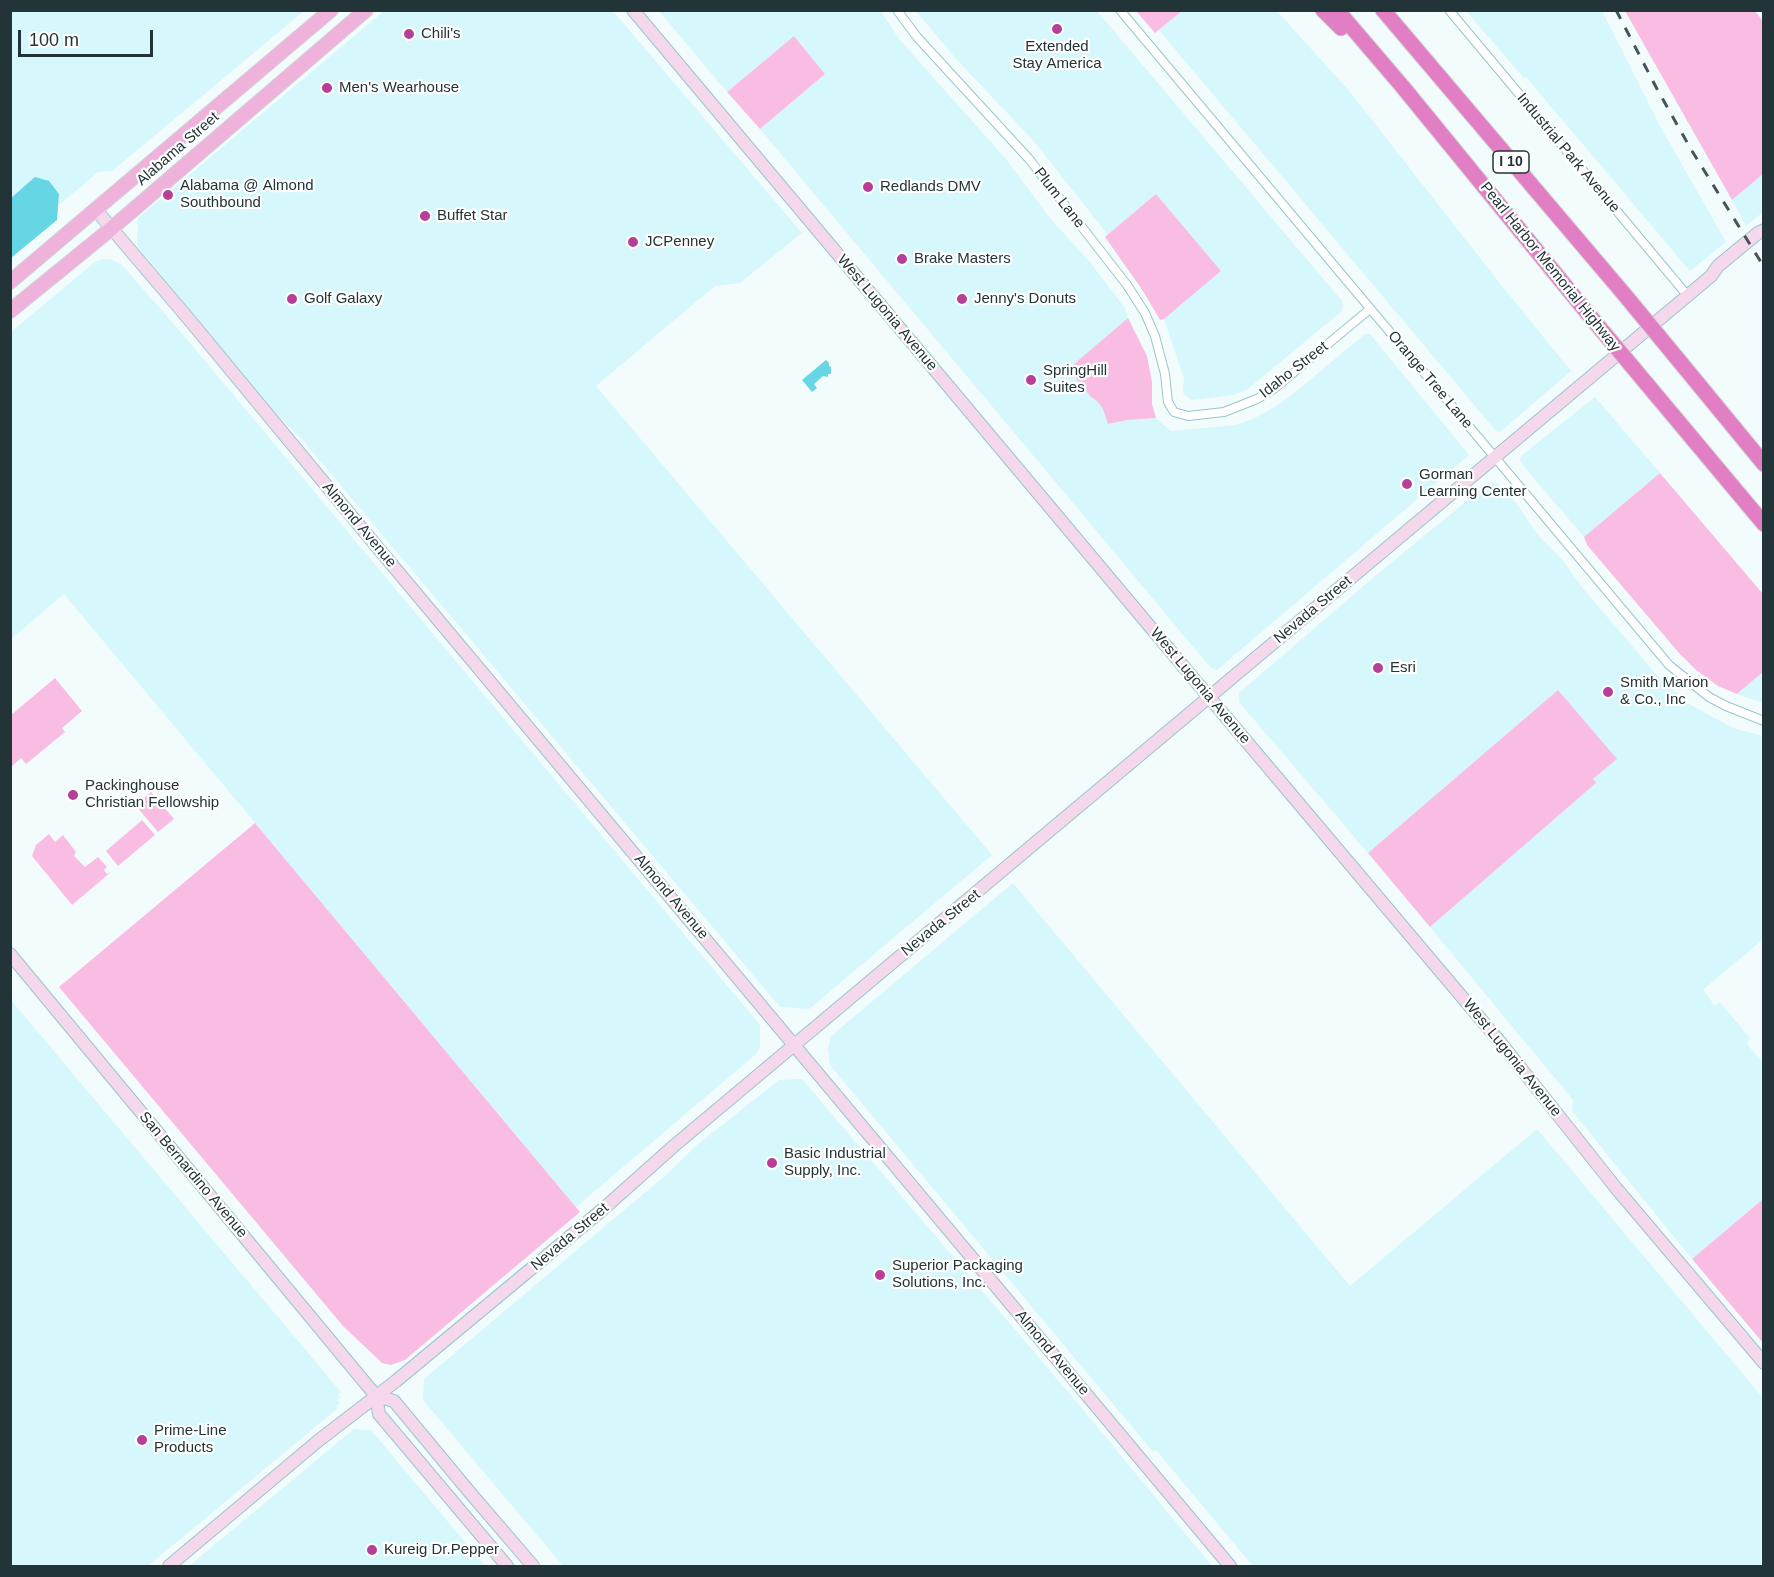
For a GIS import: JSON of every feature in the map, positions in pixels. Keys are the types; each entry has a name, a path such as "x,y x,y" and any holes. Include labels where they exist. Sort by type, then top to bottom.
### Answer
{"highway":[{"path":"1323,10 1402,86"},
{"name":"Pearl Harbor Memorial Highway","path":"1337,10 1764,524"},
{"name":"I 10","path":"1384,10 1677,357 1764,464"}],"main road":[{"name":"Alabama Street","path":"10,282 331,10"},
{"name":"Alabama Street","path":"10,310 111,228 366,10"}],"street":[{"name":"West Lugonia Avenue","path":"633,10 1500,1042 1616,1188 1764,1363"},
{"name":"Plum Lane","path":"897,10 917,37 1029,159 1127,285 1145,313 1155,336 1164,366 1168,402 1174,412"},
{"name":"Orange Tree Lane","path":"1120,10 1670,665 1710,697 1764,721"},
{"name":"Industrial Park Avenue","path":"1449,10 1687,295"},
{"name":"Almond Avenue","path":"96,210 1230,1566"},
{"name":"Nevada Street","path":"169,1566 318,1441 602,1210 675,1145 1711,276 1718,266 1758,233 1764,231"},
{"name":"Nevada Street","path":"1711,276 1720,273 1764,236"},
{"name":"Idaho Street","path":"1174,412 1188,416 1224,412 1257,399 1275,388 1370,309"},
{"name":"San Bernardino Avenue","path":"10,954 376,1396 379,1414 507,1566"},
{"name":"San Bernardino Avenue","path":"376,1396 394,1401 533,1566"}],"shaded area":[{"path":"11,11 304,11 112,171 98,172 59,205 59,194 11,198"},
{"path":"384,11 613,11 802,233 740,283 715,286 596,386 992,855 809,1009 780,1007 300,437 278,416 137,246 138,218"},
{"path":"659,11 881,11 899,39 1006,159 1049,217 1089,261 1125,308 1128,318 1068,369 1103,409 1108,424 1156,418 1171,431 1236,425 1255,418 1276,406 1365,334 1370,334 1469,455 1217,670 1211,668 760,129 825,74 794,36 727,92"},
{"path":"916,11 1097,11 1342,301 1342,311 1248,389 1234,395 1192,400 1187,397 1183,393 1184,379 1164,319 1221,271 1156,194 1108,235 1033,140 957,60"},
{"path":"1136,11 1182,11 1155,33"},
{"path":"1182,11 1277,11 1350,92 1571,371 1500,432 1496,431 1159,30"},
{"path":"1466,11 1602,11 1660,126 1726,242 1690,271 1526,77 1524,78"},
{"path":"1625,11 1755,11 1763,21 1763,174 1732,200"},
{"path":"794,36 825,74 760,129 727,92"},
{"path":"1763,174 1763,212 1746,226 1732,200"},
{"path":"1156,194 1221,271 1160,320 1143,291 1105,237"},
{"path":"110,259 122,265 185,337 760,1025 760,1048 756,1054 576,1207 64,594 11,639 11,332 95,262"},
{"path":"1128,318 1147,356 1152,382 1152,404 1156,418 1108,424 1103,409 1068,369"},
{"path":"1595,397 1660,473 1584,537 1520,459"},
{"path":"1660,473 1763,594 1763,672 1737,694 1718,686 1696,670 1679,653 1587,545 1584,537"},
{"path":"1490,482 1498,483 1516,503 1538,535 1564,562 1581,586 1655,673 1689,704 1733,728 1763,736 1763,939 1703,990 1715,1006 1720,1002 1750,1038 1747,1044 1763,1063 1763,1199 1692,1259 1572,1111 1573,1100 1430,927 1596,783 1593,779 1616,760 1558,690 1368,853 1239,702 1239,693 1381,571"},
{"path":"1763,672 1763,703 1737,694"},
{"path":"55,678 82,711 62,728 65,732 26,764 21,758 11,767 11,715"},
{"path":"1558,690 1617,759 1593,779 1596,783 1430,927 1368,853"},
{"path":"151,792 174,819 158,832 136,806"},
{"path":"142,820 155,835 118,866 106,851"},
{"path":"255,823 580,1212 405,1360 391,1365 382,1363 343,1326 59,987"},
{"path":"49,834 55,842 63,835 76,852 74,856 85,867 98,857 107,867 104,870 107,874 111,872 72,905 32,856 36,845"},
{"path":"1013,883 1350,1286 1537,1129 1763,1398 1763,1566 1253,1566 1156,1450 1153,1452 830,1065 828,1049 831,1036"},
{"path":"10,999 341,1392 337,1400 340,1403 338,1408 148,1566 11,1566"},
{"path":"802,1079 1080,1406 1212,1566 563,1566 423,1400 424,1379 668,1173 697,1145 779,1080"},
{"path":"1763,1199 1763,1343 1692,1259"},
{"path":"354,1429 371,1430 485,1566 189,1566"}],"water":[{"path":"35,177 49,181 59,194 57,220 11,258 11,198"},
{"path":"826,360 831,367 831,374 828,374 828,377 823,376 814,384 817,388 812,392 802,380"}],"railway":[{"path":"1616,10 1692,151 1764,267"}],"place":[{"name":"Extended Stay America","path":"1057,29"},
{"name":"Chili's","path":"409,34"},
{"name":"Men's Wearhouse","path":"327,88"},
{"name":"Redlands DMV","path":"868,187"},
{"name":"Alabama @ Almond Southbound","path":"168,195"},
{"name":"Buffet Star","path":"425,216"},
{"name":"JCPenney","path":"633,242"},
{"name":"Brake Masters","path":"902,259"},
{"name":"Golf Galaxy","path":"292,299"},
{"name":"Jenny's Donuts","path":"962,299"},
{"name":"SpringHill Suites","path":"1031,380"},
{"name":"Gorman Learning Center","path":"1407,484"},
{"name":"Esri","path":"1378,668"},
{"name":"Smith Marion & Co., Inc","path":"1608,692"},
{"name":"Packinghouse Christian Fellowship","path":"73,795"},
{"name":"Basic Industrial Supply, Inc.","path":"772,1163"},
{"name":"Superior Packaging Solutions, Inc.","path":"880,1275"},
{"name":"Prime-Line Products","path":"142,1440"},
{"name":"Kureig Dr.Pepper","path":"372,1550"}]}
